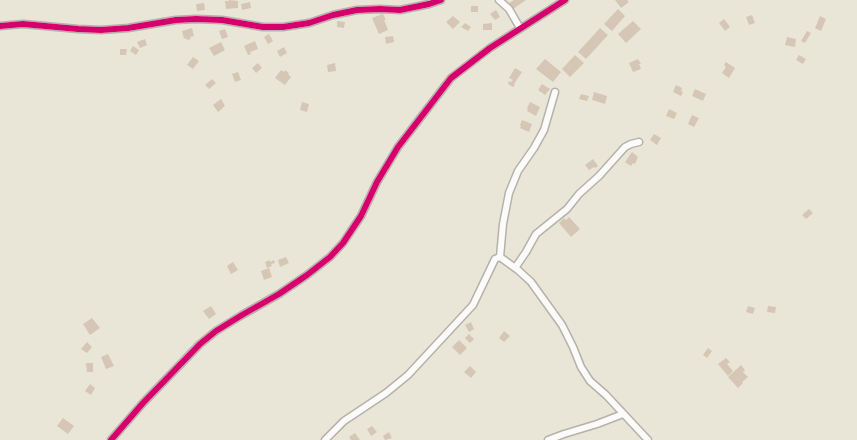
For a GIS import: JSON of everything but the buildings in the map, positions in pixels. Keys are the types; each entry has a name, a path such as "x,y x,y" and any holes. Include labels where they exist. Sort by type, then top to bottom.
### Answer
{"street":[{"path":"0,26 23,24 101,30 196,19 222,20 263,27 283,27 309,23 357,10 400,10 440,0"},
{"path":"499,0 509,9 520,28"},
{"path":"111,440 143,403 200,344 222,327 279,294 330,257 343,243 361,216 398,147 451,78 490,48 565,0"},
{"path":"500,257 503,224 509,193 518,171 544,130 554,92"},
{"path":"515,268 536,234 567,209 579,194 625,148 630,144 639,142"},
{"path":"500,257 531,282 562,325 581,368 590,381 606,395 648,440"},
{"path":"325,440 344,421 386,393 408,375 473,305 495,259 500,257"},
{"path":"548,440 623,414"}],"cycle path":[{"path":"0,26 23,24 101,30 196,19 222,20 263,27 283,27 309,23 357,10 400,10 441,0"},
{"path":"111,440 143,403 200,344 216,331 279,294 330,257 343,243 361,216 377,182 398,147 451,78 490,48 565,0"}]}
